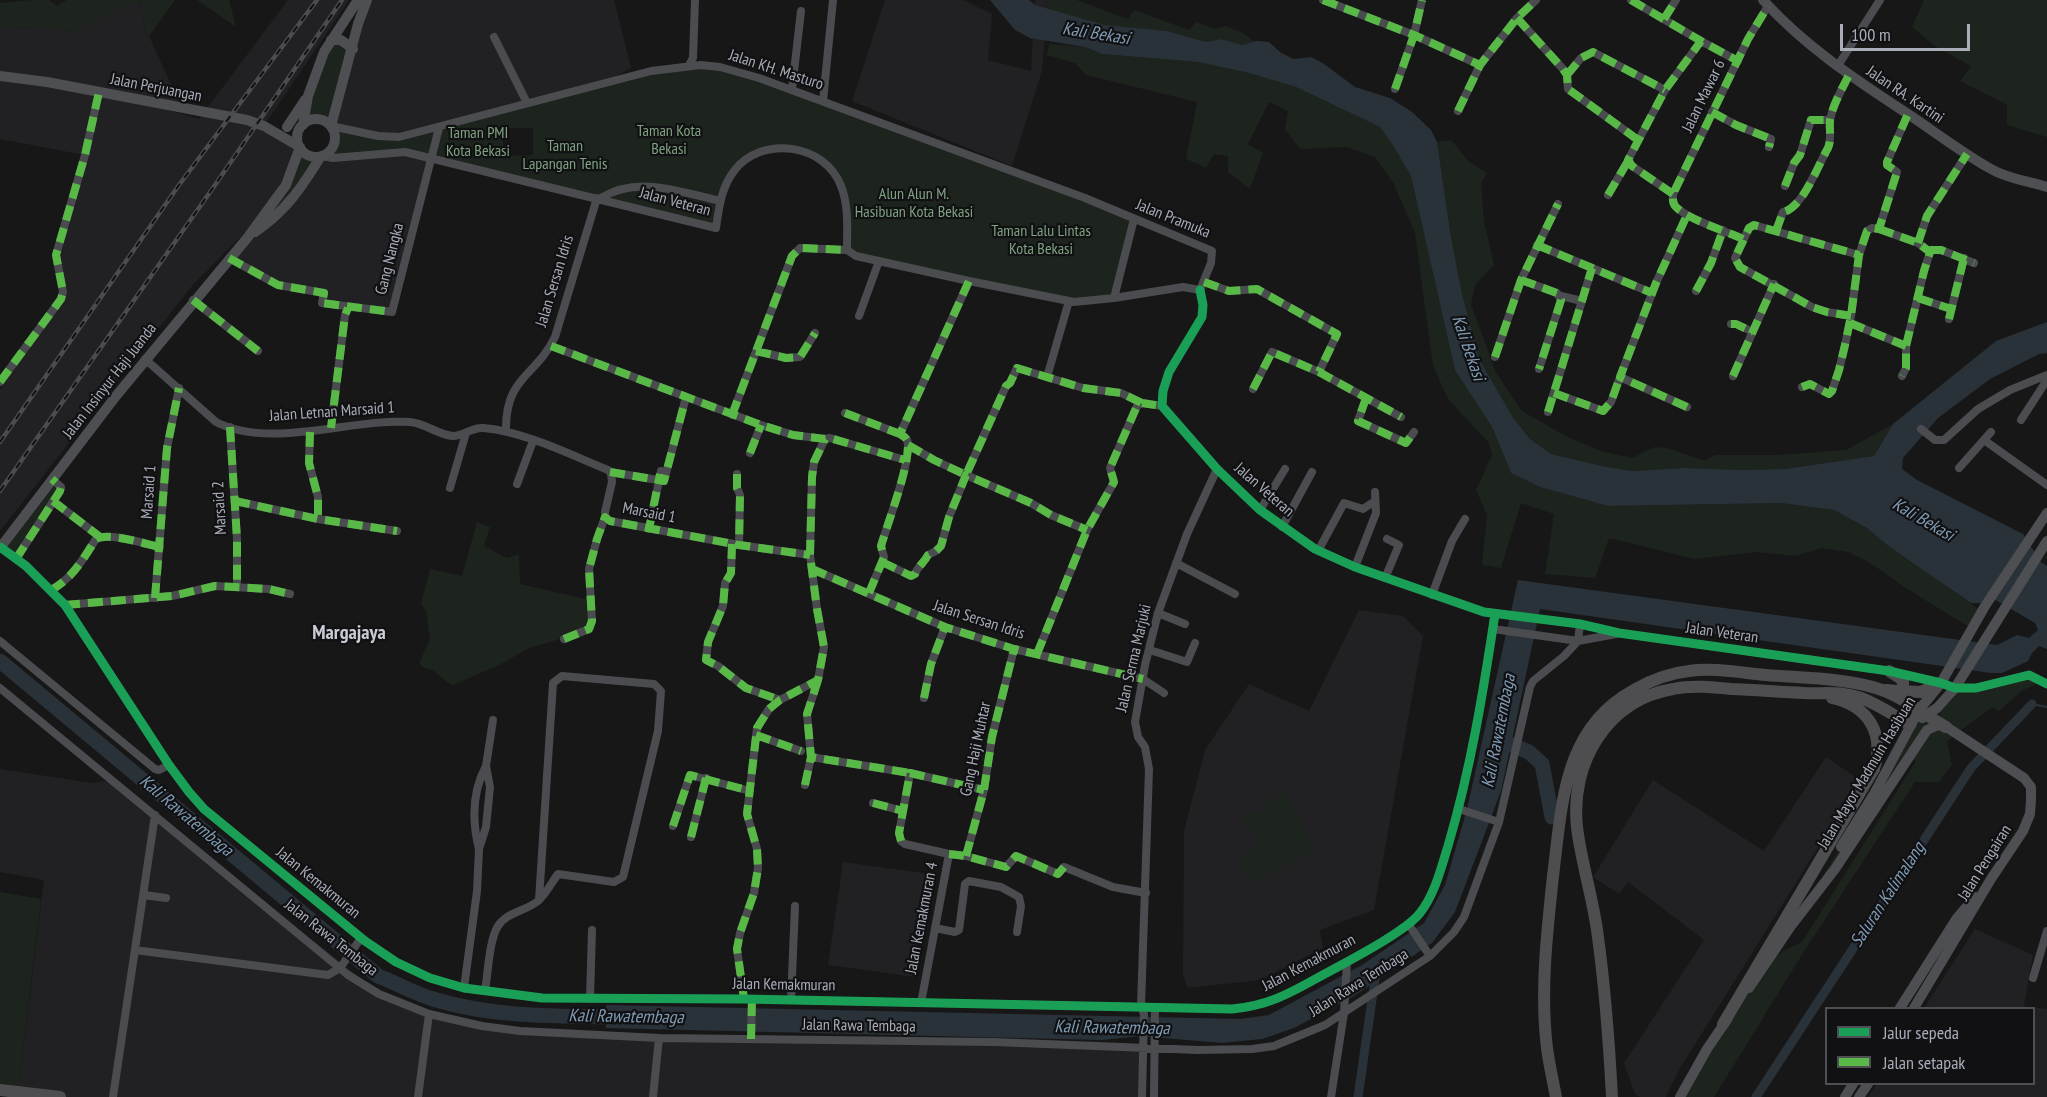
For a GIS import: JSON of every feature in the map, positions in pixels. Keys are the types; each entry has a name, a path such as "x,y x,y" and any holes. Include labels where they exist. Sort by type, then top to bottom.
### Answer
{"highway":[{"path":"1556,1097 1546,1048 1545,1001 1547,948 1559,823 1564,790 1574,757 1593,723 1608,707 1624,695 1645,684 1692,670 1856,684 1897,691 1921,692 1941,683"},
{"path":"1889,671 1903,680 1903,689 1897,691"},
{"path":"1612,1097 1604,983 1591,893 1580,843 1577,809 1580,777 1585,760 1602,731 1616,715 1632,703 1653,693 1672,688 1696,686 1806,694 1842,700 1863,712 1876,732 1878,758 1874,769 1723,1024"},
{"path":"1879,689 1927,711 1947,728"},
{"path":"1806,694 1845,693 1856,696 1872,702 1910,725"},
{"path":"0,1090 60,1097"}],"main road":[{"path":"264,126 302,126 315,119 323,120 331,126 335,133 335,143 329,152 321,156 310,156 300,147 298,138 302,126 308,96 318,65 331,40 358,0"},
{"path":"331,126 358,24 367,0"},
{"name":"Jalan RA. Kartini","path":"1766,3 1837,67 1967,154 2013,179 2047,187"},
{"path":"331,40 341,40 353,49"},
{"name":"Jalan Perjuangan","path":"0,76 243,119 264,126 300,147"},
{"path":"287,127 308,96"},
{"name":"Jalan Insinyur Haji Juanda","path":"0,548 145,359 248,237 286,185 300,147"},
{"name":"Jalan Insinyur Haji Juanda","path":"248,237 271,221 301,189 321,156"},
{"name":"Jalan Mayor Madmuin Hasibuan","path":"1927,711 1984,606 2047,513"},
{"name":"Jalan Mayor Madmuin Hasibuan","path":"1927,711 1958,684 2047,541"},
{"path":"1910,725 1927,711"},
{"name":"Jalan Mayor Madmuin Hasibuan","path":"1680,1097 1723,1024 1758,977 1874,794 1910,725"},
{"name":"Jalan Mayor Madmuin Hasibuan","path":"1791,926 1835,869 1927,730 1938,725 1947,728"},
{"name":"Jalan Pengairan","path":"1915,1007 1991,879 2023,831 2030,814 2031,787 2024,778 1947,728"},
{"path":"1901,1007 1957,918 1991,879"}],"street":[{"path":"689,65 693,58 695,0"},
{"path":"823,101 833,0"},
{"path":"1323,0 1414,35 1480,65"},
{"path":"1395,89 1414,35 1422,0"},
{"path":"1631,0 1737,61"},
{"path":"1664,19 1676,0"},
{"path":"1837,67 1880,0"},
{"path":"1458,111 1480,65 1516,18 1534,1"},
{"name":"Jalan Mawar 6","path":"1673,198 1712,112 1766,3"},
{"path":"792,89 801,11"},
{"path":"1516,18 1567,75 1568,89 1638,140"},
{"path":"494,37 527,103"},
{"path":"1608,195 1665,90 1701,41"},
{"path":"1567,75 1581,58 1593,52 1665,90"},
{"name":"Jalan KH. Masturo","path":"331,126 378,136 399,137 651,71 689,65 720,67 792,89 1085,198"},
{"path":"1776,231 1783,212 1790,211 1798,204 1828,148 1831,140 1830,120 1849,75"},
{"path":"0,381 61,299 63,292 56,255 85,155 99,92"},
{"path":"1712,112 1770,139 1769,147"},
{"path":"1879,229 1897,172 1887,165 1887,162 1908,114"},
{"path":"1785,186 1794,163 1800,155 1811,120 1830,120"},
{"path":"431,157 439,128"},
{"path":"377,153 383,147 378,136"},
{"name":"Jalan Veteran","path":"321,156 333,158 405,152 716,228 723,190 734,170 746,159 762,151 795,148 823,162 834,173 841,185 847,204 847,250"},
{"path":"1917,243 1927,216 1967,154"},
{"name":"Gang Nangka","path":"348,308 392,312 431,157"},
{"path":"1628,161 1673,198 1676,207 1687,215 1743,239"},
{"name":"Jalan Veteran","path":"599,198 628,186 662,188 720,201"},
{"name":"Jalan Sersan Idris","path":"506,431 507,408 512,393 551,346 599,198"},
{"name":"Jalan Pramuka","path":"1085,198 1212,251 1211,263 1202,286"},
{"path":"1495,357 1521,280 1558,204"},
{"path":"1554,393 1603,411 1611,402 1652,292 1687,215"},
{"path":"1114,298 1134,219"},
{"path":"1859,255 1751,225 1736,258 1737,265 1812,307 1851,320 1906,346"},
{"path":"1803,387 1810,384 1826,393 1831,393 1851,320 1859,255 1867,231 1872,228 1879,229 1930,250 1941,250 1974,262"},
{"path":"1696,291 1711,263 1723,230"},
{"path":"1537,244 1652,292"},
{"path":"732,415 792,256 800,248 847,250 856,256 1069,301 1114,298 1183,287 1202,286 1229,291 1257,289 1337,334 1319,372"},
{"path":"1902,376 1906,368 1906,346 1930,250"},
{"path":"229,258 278,285 324,293 322,303 348,308 345,315 331,428"},
{"path":"1949,319 1964,258"},
{"path":"859,316 879,261"},
{"path":"1548,412 1592,268"},
{"path":"1521,280 1561,296 1582,301"},
{"path":"900,434 969,281"},
{"path":"1733,376 1773,284"},
{"path":"882,562 911,576 915,574 928,555 941,546 949,517 966,475 1016,369 1083,388 1121,393 1142,403 1162,406 1163,391 1169,372 1202,317 1202,286"},
{"path":"1539,369 1561,305 1561,296"},
{"path":"1918,298 1952,309"},
{"path":"194,300 258,351"},
{"path":"1047,376 1069,301"},
{"path":"1731,324 1737,324 1753,332"},
{"path":"756,351 786,358 800,357 814,333"},
{"path":"551,346 761,425 793,435 830,438 905,460"},
{"path":"1253,389 1272,352 1319,372 1401,417"},
{"name":"Jalan Letnan Marsaid 1","path":"145,359 216,422 230,428 259,432 310,432 370,423 411,422 449,435 466,433 477,428 506,431"},
{"path":"1921,429 1935,440 1944,440 1978,409 2010,390 2047,375"},
{"path":"1620,377 1687,407"},
{"path":"2021,420 2047,380"},
{"name":"Marsaid 1","path":"155,598 167,448 179,388"},
{"path":"506,431 610,472 660,476 664,481 686,397"},
{"path":"1366,398 1358,421 1406,443 1414,432"},
{"path":"1037,654 1087,530 1114,482 1110,468 1112,462 1137,406 1142,403"},
{"name":"Jalan Veteran","path":"1162,406 1217,469 1260,510 1282,527 1318,550 1355,567 1435,596 1484,612 1576,623 1619,633 1889,671 1941,683 1958,684"},
{"path":"845,413 900,434 905,437 908,445 881,546 884,556 869,593"},
{"path":"750,453 761,425"},
{"name":"Marsaid 2","path":"230,428 237,586"},
{"path":"310,432 309,463 318,497 318,519"},
{"path":"1959,468 1991,432"},
{"path":"450,489 466,433"},
{"path":"805,785 811,757 807,714 818,680 824,647 810,555 814,462 825,439"},
{"path":"1984,440 2047,485"},
{"path":"517,484 533,441"},
{"path":"908,445 934,460 1031,502 1051,515 1087,530"},
{"name":"Jalan Serma Marjuki","path":"1142,1097 1142,1010 1149,769 1145,747 1138,737 1135,722 1158,613 1187,534 1217,469"},
{"path":"1260,510 1285,469"},
{"name":"Marsaid 1","path":"610,472 612,482 605,517 610,521 810,555"},
{"path":"1282,527 1312,472"},
{"path":"737,474 737,488 740,495 731,573 725,583 723,606 708,642 706,660 718,666 746,688 780,700"},
{"path":"649,529 660,476"},
{"path":"16,559 60,486 52,479"},
{"path":"1318,550 1344,503 1363,510 1375,496 1376,513 1355,567"},
{"path":"53,501 100,537 110,537 160,548"},
{"path":"234,501 318,519 397,531"},
{"path":"564,639 589,628 592,621 589,569 605,517"},
{"path":"1435,596 1452,541 1465,519"},
{"path":"51,590 63,584 71,576 100,537"},
{"path":"1385,578 1399,546 1387,539"},
{"name":"Jalan Kemakmuran","path":"0,548 16,559 65,605 169,765 204,809 359,941 396,962 438,981 464,988 542,998 791,1000 1155,1011 1232,1009 1255,1007 1274,1001 1347,966 1411,927 1421,912 1436,882 1461,809 1476,736 1496,614"},
{"path":"1176,563 1234,594"},
{"name":"Jalan Sersan Idris","path":"812,569 945,627 1014,649 1143,679"},
{"path":"65,605 155,598 215,586 268,589 290,594"},
{"path":"1484,612 1493,628"},
{"path":"1158,613 1185,624"},
{"path":"1574,640 1576,623"},
{"path":"924,698 931,664 945,627"},
{"name":"Jalan Veteran","path":"1493,628 1574,640 1619,633"},
{"name":"Jalan Rawa Tembaga","path":"0,688 341,967 379,993 429,1014 482,1026 520,1031 659,1038 751,1036 1143,1042 1231,1050 1274,1046 1325,1025 1345,1009 1384,986 1429,954 1454,932 1464,917 1498,822 1530,687 1533,681 1564,656 1574,640"},
{"path":"0,641 155,769 159,770 169,765"},
{"path":"1150,650 1186,662 1195,643"},
{"name":"Gang Haji Muhtar","path":"966,856 984,790 992,737 1014,649"},
{"path":"485,991 494,933 499,924 508,916 528,908 539,900 558,874 614,882 623,877 658,731 662,691 654,684 562,676 553,683 539,900"},
{"path":"1958,684 1967,689 2024,676 2034,676 2047,684"},
{"path":"1143,679 1164,693"},
{"path":"751,1036 750,1001 737,949 754,893 758,868 757,849 748,821 756,735 769,709 780,700 818,680"},
{"path":"479,849 474,808 477,786 486,766 493,720"},
{"path":"756,735 801,751"},
{"path":"811,757 910,773 984,790"},
{"path":"464,988 477,891 479,849 486,827 490,787 486,766"},
{"name":"Jalan Kemakmuran 4","path":"910,773 899,833 901,841 905,844 949,854 921,1003"},
{"path":"673,826 688,777 694,774 750,791"},
{"path":"691,837 706,778"},
{"path":"873,803 903,811"},
{"path":"1461,809 1498,822"},
{"path":"113,1097 155,815"},
{"path":"949,854 966,856 1006,867 1016,856 1058,874 1064,867 1113,887 1146,893"},
{"path":"935,928 955,932 959,930 963,892 965,884 969,881 1001,887 1019,897 1021,906 1017,932"},
{"path":"144,895 166,898"},
{"path":"791,1000 795,906"},
{"path":"1411,927 1429,954"},
{"path":"590,999 592,930"},
{"path":"2033,978 2047,931"},
{"path":"135,950 328,975 341,967 359,941"},
{"path":"1331,1097 1345,1009 1347,966"},
{"path":"1154,1097 1155,1011"},
{"path":"418,1097 429,1014"},
{"path":"653,1097 659,1038"}],"shaded area":[{"path":"140,0 145,32 149,36 183,110 134,100 199,119 288,0 349,0 264,126 300,147 268,209 191,287 0,531 0,390 61,299 57,260 84,155 0,139 0,27 49,28 71,32"},
{"path":"367,0 614,0 631,68 604,83 399,137 331,126"},
{"path":"885,0 963,0 992,14 988,60 1031,71 1035,0 1048,0 1042,71 1012,166 852,101"},
{"path":"377,153 431,157 392,312 322,303 323,293 278,285 229,258 321,156"},
{"path":"1359,610 1403,616 1423,636 1374,910 1320,930 1323,948 1260,980 1188,988 1183,976 1184,831 1205,750 1249,684 1309,711"},
{"path":"1826,757 1860,780 1679,1070 1666,1097 1640,1097 1635,1094 1624,1063 1704,940 1628,882 1619,894 1593,877 1653,780 1764,851"},
{"path":"0,769 92,783 112,780 379,993 407,1006 482,1026 659,1038 1143,1047 1142,1097 60,1097 18,1092 44,880 0,872"},
{"path":"843,862 930,874 916,977 828,965"},
{"path":"1975,929 2033,955 2024,1006 2032,1007 1925,1007"},
{"path":"2035,1007 2047,1009 2047,1097 1868,1097 1876,1085 2035,1085"}],"green space":[{"path":"49,0 57,6 67,0 140,0 71,32 49,28 0,27 0,3"},
{"path":"140,0 175,0 149,36 145,32"},
{"path":"197,0 229,0 236,27"},
{"path":"1048,0 1077,0 1128,19 1134,10 1189,30 1196,22 1215,29 1225,26 1243,33 1255,42 1242,45 1221,39 1206,42 1167,31 1104,26 1047,10"},
{"path":"1924,0 2047,0 2047,137 2007,125 2007,105 1960,81 1971,66 1935,46 1912,27"},
{"path":"331,40 349,45 331,126 391,138 654,71 723,68 1134,219 1114,298 1074,302 847,250 841,185 808,153 762,151 734,170 716,228 405,152 321,156 328,152 335,137 333,129 326,122 315,119 303,125","holes":["503,128 533,128 533,155 503,156"]},
{"path":"1049,44 1085,47 1102,54 1198,62 1249,73 1296,87 1380,127 1411,176 1455,370 1492,427 1511,473 1540,487 1608,506 1781,503 1834,510 1865,527 1981,611 1971,628 1907,589 1869,562 1848,552 1821,548 1796,556 1757,552 1694,559 1609,538 1595,578 1545,574 1554,514 1521,503 1501,568 1482,565 1487,515 1476,490 1492,455 1489,443 1448,399 1433,366 1415,233 1393,182 1375,157 1347,147 1300,149 1285,129 1288,111 1269,102 1248,144 1263,153 1250,189 1228,172 1228,156 1214,154 1206,168 1186,159 1197,102 1086,75 1075,63 1047,55"},
{"path":"1451,140 1469,162 1487,173 1481,183 1484,221 1494,265 1475,285 1471,304 1495,371 1522,411 1564,435 1600,451 1632,458 1655,447 1667,448 1705,461 1715,455 1777,455 1846,450 1893,424 1874,456 1785,469 1684,468 1632,471 1551,454 1530,439 1514,419 1480,361 1462,294 1437,142"},
{"path":"302,150 312,156 321,156 271,221 268,209"},
{"path":"52,479 61,487 16,559 0,547"},
{"path":"477,522 490,527 484,546 507,558 519,554 520,584 590,600 591,619 581,630 529,648 499,665 453,685 419,663 430,640 426,611 421,604 430,569 462,576"},
{"path":"2034,676 2037,684 2023,690 1999,711 1992,707 1947,741 1952,765 1939,782 1915,782 1805,950 1714,1097 1680,1097 1770,958 1802,942 1916,761 1910,756 1835,869 1822,877 1874,794 1910,725 1926,716 1945,726 1937,708 1955,688"},
{"path":"1286,793 1314,850 1252,883 1239,857 1261,847 1256,830 1249,832 1244,818 1248,813 1262,811 1264,803"},
{"path":"0,892 41,899 18,1092 0,1090"}],"water":[{"name":"Kali Bekasi","path":"990,0 1029,0 1035,5 1104,25 1167,31 1206,42 1221,39 1242,45 1257,41 1269,42 1280,52 1293,59 1311,57 1355,87 1390,98 1412,112 1431,130 1437,142 1462,294 1480,361 1514,419 1530,439 1551,454 1632,471 1684,468 1785,469 1874,456 1893,424 1996,341 2047,322 2047,353 2039,354 1990,379 1938,418 1903,458 1902,469 1917,480 2023,534 2041,562 2047,566 2047,649 2039,646 2028,661 2002,673 1991,673 1540,609 1501,791 1455,912 1432,943 1354,996 1294,1028 1262,1039 1222,1043 1140,1036 1102,1040 606,1028 606,1005 1240,1019 1269,1015 1362,965 1424,923 1445,885 1467,809 1518,580 1997,645 2017,635 2029,638 2038,630 2035,623 1987,595 1981,603 1971,603 1890,547 1867,528 1834,510 1781,503 1608,506 1540,487 1511,473 1492,427 1455,370 1411,176 1380,127 1296,87 1249,73 1198,62 1102,54 1085,47 1030,38 1015,30"}],"waterway":[{"name":"Kali Rawatembaga","path":"0,661 378,976 433,999 480,1010 528,1015 624,1017"},
{"path":"2032,704 2047,707"},
{"name":"Saluran Kalimalang","path":"1756,1097 1971,768 2032,704"},
{"path":"1497,739 1529,752 1542,764 1552,817"},
{"path":"1358,1097 1376,972"}],"railway":[{"path":"0,442 179,185 317,0"},
{"path":"0,491 342,0"}],"marked path":[{"path":"1323,0 1414,35 1480,65"},
{"path":"1395,89 1414,35 1422,0"},
{"path":"1458,111 1480,65 1517,18 1536,0"},
{"path":"1631,0 1701,41"},
{"path":"1664,19 1676,0"},
{"path":"1743,239 1682,212 1674,204 1673,194 1748,39 1768,6"},
{"path":"1517,18 1563,69 1567,75 1568,89 1638,140"},
{"path":"1673,194 1632,166 1628,160 1665,90 1701,41 1738,61"},
{"path":"1567,75 1581,58 1593,52 1665,90"},
{"path":"1776,231 1783,212 1797,203 1828,148 1831,114 1849,75"},
{"path":"0,382 61,299 63,292 56,255 85,155 99,92"},
{"path":"1712,112 1736,125 1771,139 1769,147"},
{"path":"1802,387 1810,384 1829,394 1832,391 1851,316 1859,255 1867,231 1872,228 1879,229 1897,172 1887,165 1887,162 1908,114"},
{"path":"1785,186 1794,163 1800,155 1811,120 1830,120"},
{"path":"1918,243 1927,216 1967,154"},
{"path":"1608,195 1628,161"},
{"path":"1495,357 1521,280 1558,204"},
{"path":"1687,215 1656,283 1620,377 1687,407"},
{"path":"1851,316 1812,307 1740,267 1735,258 1749,228 1754,225 1859,255"},
{"path":"1879,229 1918,243 1930,252 1906,346 1906,368 1902,376"},
{"path":"1696,291 1711,263 1723,230"},
{"path":"1537,245 1652,293"},
{"path":"732,415 792,256 800,248 847,250"},
{"path":"1930,250 1941,250 1974,263"},
{"path":"229,258 278,285 324,293 322,303 392,312"},
{"path":"1949,319 1964,258"},
{"path":"1548,412 1592,268"},
{"path":"1521,280 1557,293 1561,300 1539,369"},
{"path":"869,593 884,557 881,546 905,468 908,443 906,438 900,434 969,281"},
{"path":"1204,282 1229,291 1257,289 1337,334 1319,372"},
{"path":"1733,376 1774,284"},
{"path":"1918,298 1951,309"},
{"path":"193,300 258,351"},
{"path":"331,428 345,315 348,308"},
{"path":"1850,323 1906,346"},
{"path":"1731,324 1753,332"},
{"path":"756,351 786,358 800,357 815,333"},
{"path":"551,346 761,425 793,435 830,438 905,460"},
{"path":"1253,389 1272,352 1319,372 1401,417"},
{"path":"908,445 966,475 1006,386 1010,383 1017,368 1083,388 1121,393 1142,403"},
{"path":"1554,393 1603,411 1611,402 1620,377"},
{"path":"155,598 167,448 179,388"},
{"path":"610,472 664,481 686,397"},
{"path":"1366,398 1358,421 1406,443 1414,432"},
{"path":"1037,654 1087,530 1114,482 1110,468 1137,406 1142,403 1162,406"},
{"path":"845,413 900,434"},
{"path":"750,453 761,425"},
{"path":"230,427 237,539 237,586"},
{"path":"310,432 309,463 318,497 318,519"},
{"path":"744,999 737,949 754,893 758,868 757,849 747,814 757,728 769,709 780,700 818,680 824,647 810,555 812,477 814,462 825,439"},
{"path":"649,529 660,474"},
{"path":"737,474 737,488 740,495 739,545"},
{"path":"882,562 911,576 915,574 928,555 941,546 949,517 966,475 1087,530"},
{"path":"16,559 60,491 61,487 52,479"},
{"path":"53,501 100,537"},
{"path":"235,501 318,519 397,531"},
{"path":"564,639 589,629 592,621 589,569 605,517 610,521 739,545 810,555"},
{"path":"51,590 71,574 96,539 118,538 160,547"},
{"path":"732,544 731,573 725,583 723,606 708,642 706,660 718,666 746,688 780,700"},
{"path":"812,569 945,627 1014,649 1143,679"},
{"path":"65,605 172,596 215,586 269,589 290,594"},
{"path":"924,698 931,664 945,627"},
{"path":"966,856 984,790 992,737 1014,649"},
{"path":"818,680 807,714 811,757 910,773"},
{"path":"756,735 801,751"},
{"path":"805,785 811,757"},
{"path":"901,841 899,833 910,773 984,790"},
{"path":"673,826 690,775 750,791"},
{"path":"691,837 706,778"},
{"path":"873,803 903,811"},
{"path":"949,854 966,856 1006,867 1016,856 1058,874 1064,867"},
{"path":"751,1039 752,999"}],"cycle path":[{"path":"1200,290 1203,305 1202,317 1169,372 1163,391 1162,406 1217,469 1260,510 1315,549 1355,567 1484,612 1580,624 1619,633 1889,671 1955,688 1976,688 2029,675 2047,684"},
{"path":"0,547 26,566 65,605 169,765 204,809 365,941 396,962 430,978 464,988 542,998 744,999 1232,1009 1273,1000 1296,990 1379,944 1413,920 1425,906 1440,872 1470,759 1495,614"}],"district":[{"name":"Margajaya","path":"349,633"}],"park label":[{"name":"Taman Kota Bekasi","path":"669,140"},
{"name":"Taman PMI Kota Bekasi","path":"478,142"},
{"name":"Taman Lapangan Tenis","path":"565,155"},
{"name":"Alun Alun M. Hasibuan Kota Bekasi","path":"914,203"},
{"name":"Taman Lalu Lintas Kota Bekasi","path":"1041,240"}]}
